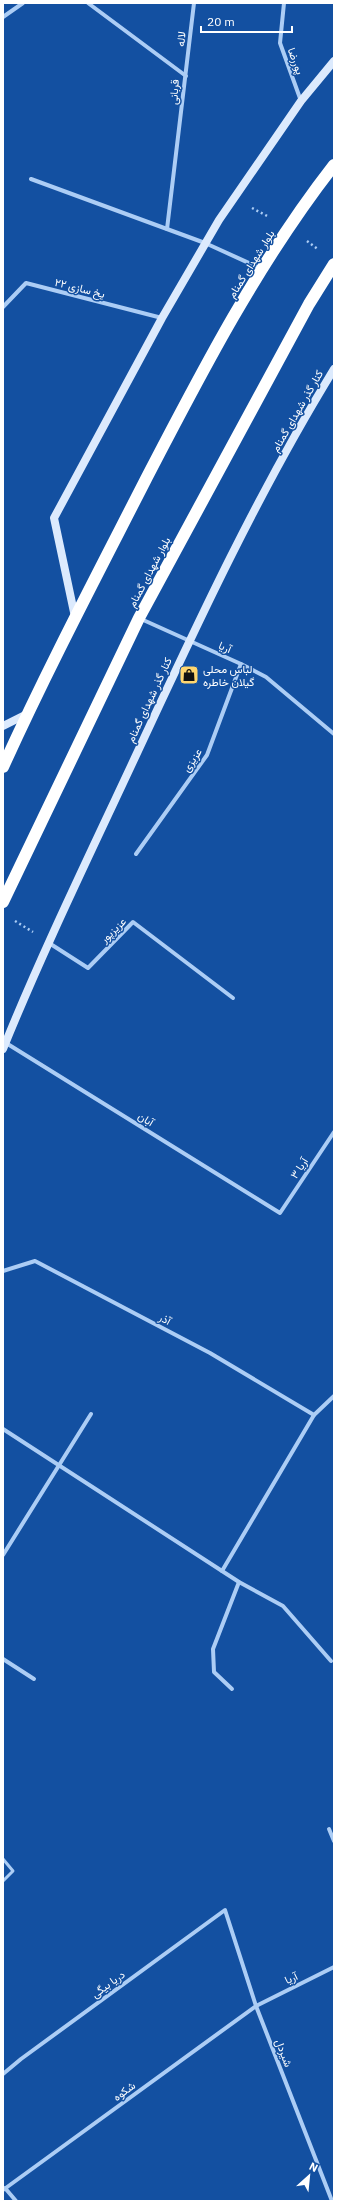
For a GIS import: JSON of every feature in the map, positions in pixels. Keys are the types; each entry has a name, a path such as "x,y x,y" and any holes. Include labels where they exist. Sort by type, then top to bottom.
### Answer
{"highway":[{"name":"بلوار شهدای گمنام","path":"3,767 27,714 75,617 216,347 262,269 315,189 334,165"},
{"name":"بلوار شهدای گمنام","path":"3,902 139,618 309,304 334,264"}],"street":[{"path":"3,17 23,3"},
{"name":"قربانی","path":"88,3 186,76 167,229"},
{"name":"لاله","path":"186,76 194,3"},
{"name":"پوررضا","path":"284,3 280,43 301,101"},
{"path":"75,617 54,518 162,318 219,220 301,101 334,61"},
{"path":"32,179 205,243 262,269"},
{"name":"یخ سازی ۲۲","path":"3,307 26,283 162,318"},
{"name":"کنار گذر شهدای گمنام","path":"4,1044 49,943 189,642 299,425 334,370"},
{"name":"آریا","path":"139,618 189,642 241,664 266,677 334,734"},
{"name":"عزیزی","path":"136,854 207,755 241,664"},
{"path":"3,726 27,714"},
{"name":"عزیزپور","path":"49,943 88,968 132,922 233,998"},
{"name":"آبان","path":"4,1044 280,1213"},
{"name":"آریا ۳","path":"280,1213 334,1132"},
{"name":"آذر","path":"3,1271 35,1261 210,1353 314,1415"},
{"path":"222,1571 314,1415 334,1396"},
{"path":"3,1555 91,1414"},
{"path":"3,1429 239,1582 283,1606 331,1660"},
{"path":"232,1689 214,1672 213,1649 239,1582"},
{"path":"3,1659 34,1679"},
{"path":"329,1829 334,1841"},
{"name":"شیردل","path":"225,1910 256,2006 332,2201"},
{"name":"دریا بیگی","path":"3,2074 225,1910"},
{"name":"آریا","path":"256,2006 334,1967"},
{"name":"شکوه","path":"4,2189 256,2006"},
{"path":"4,2189 16,2201"}],"lane":[{"path":"3,1859 13,1871 3,1881"}],"path":[{"path":"10,917 49,943"}],"place":[{"name":"لباس محلی گیلان خاطره","path":"189,675"}]}
